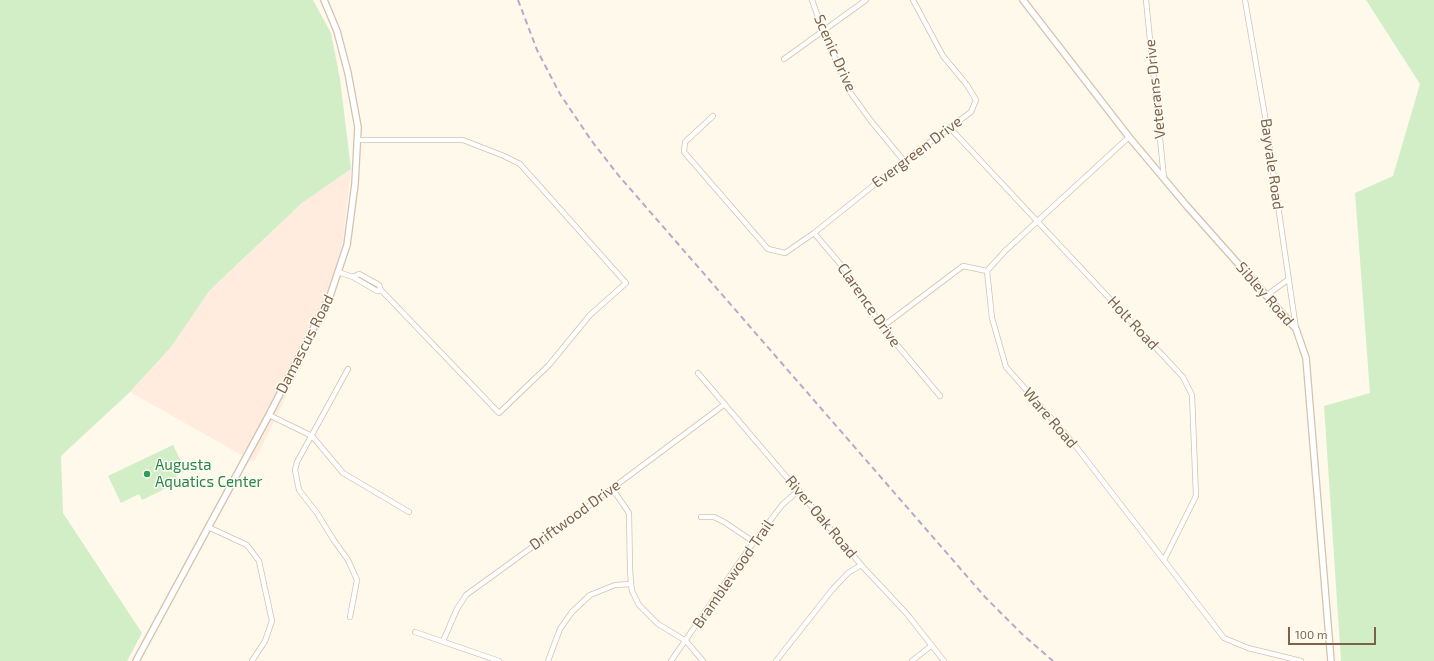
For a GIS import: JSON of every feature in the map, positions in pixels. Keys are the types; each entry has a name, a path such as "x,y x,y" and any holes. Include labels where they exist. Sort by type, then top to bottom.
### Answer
{"street":[{"name":"Damascus Road","path":"137,661 269,415 330,296 347,245 355,184 358,127 348,73 337,31 324,0"},
{"name":"Scenic Drive","path":"812,0 823,31 850,92 904,161"},
{"path":"784,59 866,0"},
{"name":"Evergreen Drive","path":"713,116 685,142 684,152 768,249 785,253 814,233 904,161 971,112 976,100 967,85 944,56 913,0"},
{"name":"Sibley Road","path":"1023,0 1129,137 1296,329 1306,358 1331,661"},
{"name":"Veterans Drive","path":"1146,0 1164,178"},
{"name":"Bayvale Road","path":"1245,0 1265,116 1296,329"},
{"name":"Holt Road","path":"950,128 1183,377 1192,395 1196,496 1164,560"},
{"path":"882,327 962,266 987,272 1005,251 1129,137"},
{"path":"338,272 353,277 377,291 382,290 499,413 549,365 590,315 626,283 520,164 510,158 463,140 357,140"},
{"name":"Clarence Drive","path":"814,233 847,272 882,327 940,396"},
{"name":"Ware Road","path":"987,272 992,318 1006,367 1074,444 1224,638 1248,648 1301,661"},
{"path":"1267,295 1289,279"},
{"path":"348,369 297,462 295,470 299,490 317,512 333,539 348,560 357,580 350,617"},
{"name":"River Oak Road","path":"698,373 799,490 861,565 907,614 944,661"},
{"name":"Driftwood Drive","path":"442,641 457,608 466,595 725,404"},
{"path":"269,415 312,436 343,473 409,512"},
{"path":"612,488 629,513 631,584 632,591 639,605 658,624 686,641 703,661"},
{"name":"Bramblewood Trail","path":"671,661 754,542 782,506 799,490"},
{"path":"701,517 714,517 754,542"},
{"path":"208,527 247,545 259,561 272,621 265,641 252,661"},
{"path":"776,661 832,590 848,573 861,565"},
{"path":"548,661 560,629 572,612 590,596 615,585 631,584"},
{"path":"415,632 499,661"},
{"path":"912,661 932,645"}],"shaded area":[{"path":"351,169 343,239 329,309 254,462 130,392 171,347 210,290 302,203"}],"green space":[{"path":"0,0 313,0 331,33 340,79 351,169 302,203 210,290 171,347 130,392 61,456 63,513 142,633 127,661 0,661"},
{"path":"1366,0 1434,0 1434,661 1341,661 1324,406 1370,393 1355,193 1393,176 1420,84"},
{"name":"Augusta Aquatics Center","path":"173,445 186,471 176,476 179,482 142,500 139,494 121,503 108,476"}],"railway":[{"path":"518,0 537,50 560,94 591,140 619,176 985,597 1022,634 1053,661"}],"place":[{"name":"Augusta Aquatics Center","path":"147,474"}]}
